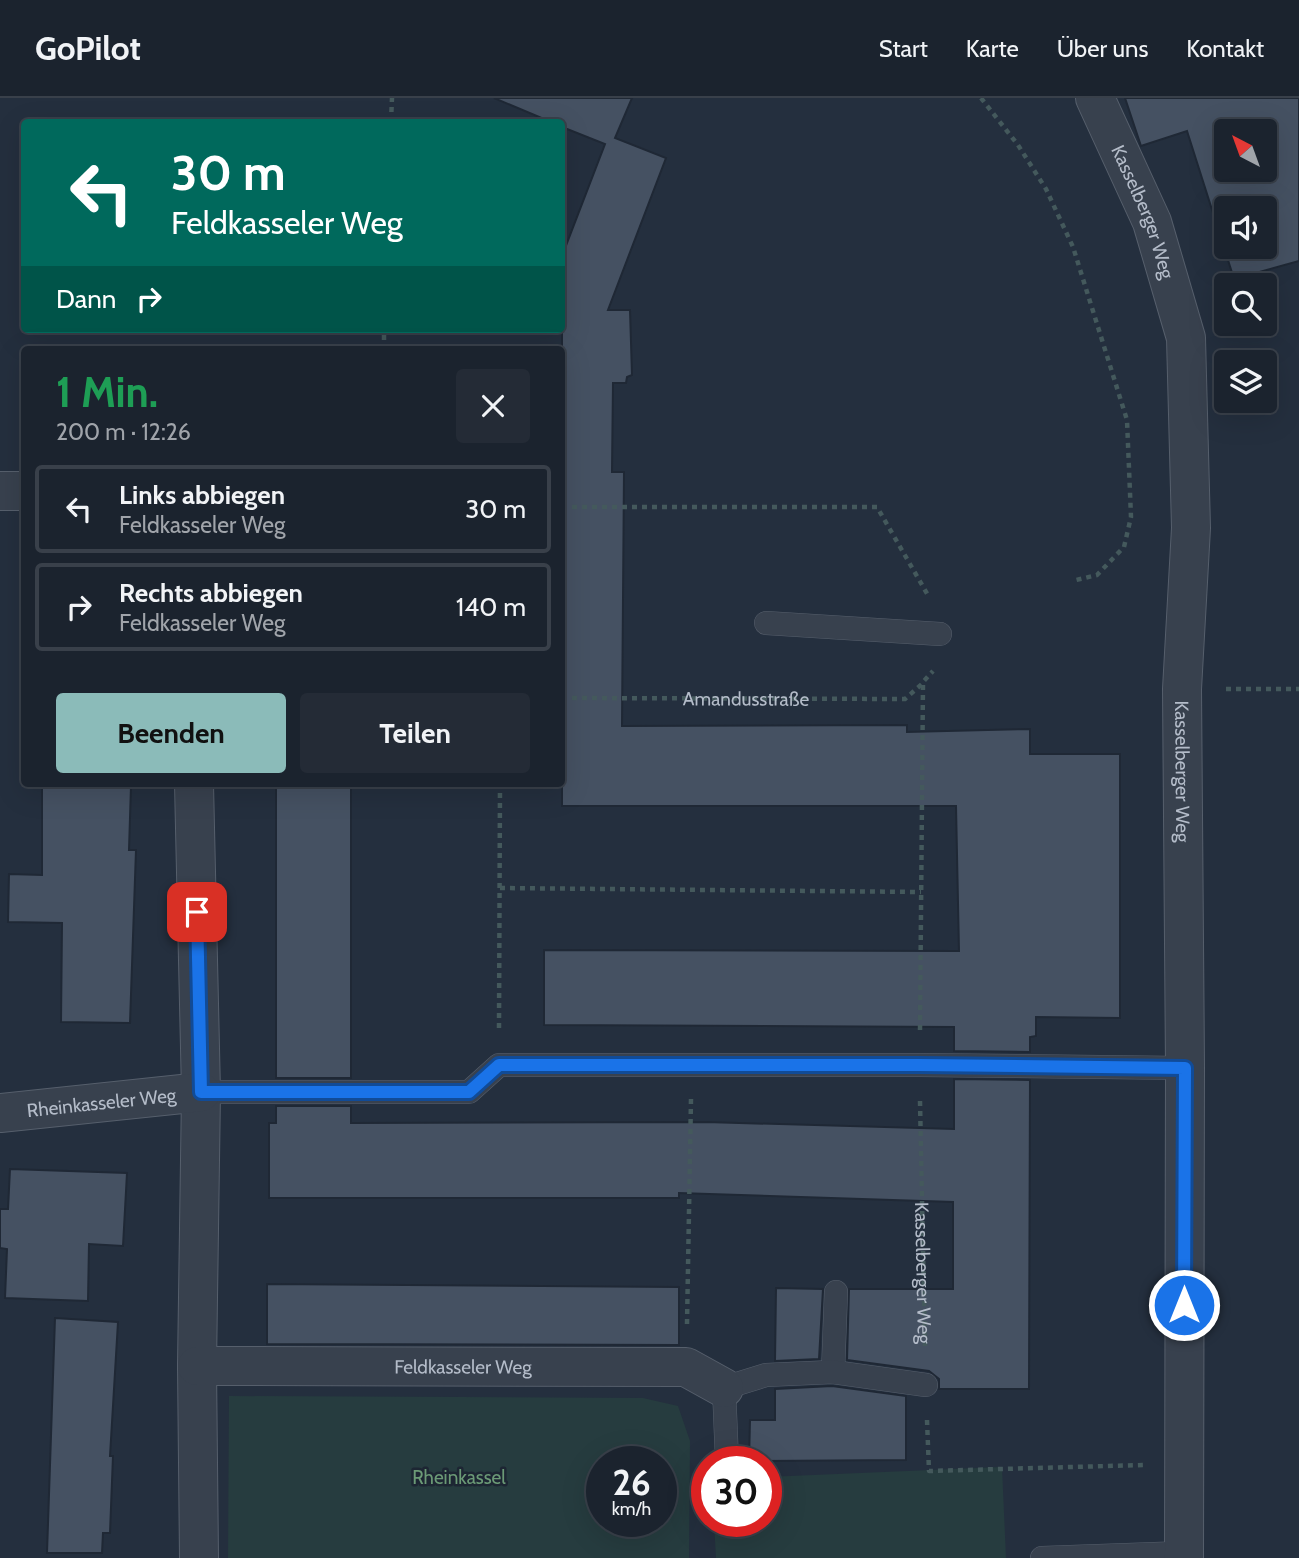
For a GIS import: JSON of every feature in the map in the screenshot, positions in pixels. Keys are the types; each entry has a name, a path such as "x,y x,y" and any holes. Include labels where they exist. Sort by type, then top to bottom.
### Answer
{"street":[{"name":"Kasselberger Weg","path":"1095,98 1152,222 1186,338 1191,528 1182,689 1185,1068 1184,1555"},
{"path":"0,491 21,491"},
{"path":"194,787 201,1092 197,1366 199,1558"},
{"name":"Rheinkasseler Weg","path":"0,1113 201,1092"},
{"name":"Feldkasseler Weg","path":"197,1366 686,1367 724,1388"}],"lane":[{"path":"766,623 940,634"},
{"path":"201,1092 469,1092 499,1065 1185,1068"},
{"path":"833,1372 836,1292"},
{"path":"726,1446 724,1388 766,1375 833,1372 926,1385"},
{"path":"1042,1558 1184,1555"}],"path":[{"path":"391,119 392,98"},
{"path":"981,98 1018,145 1046,189 1073,247 1127,420 1130,517 1124,547 1097,575 1072,581"},
{"path":"565,507 877,507 931,600"},
{"path":"923,682 936,667"},
{"name":"Amandusstraße","path":"565,698 905,699 923,682"},
{"name":"Kasselberger Weg","path":"923,682 919,1065 929,1471 1184,1463"},
{"path":"1182,689 1299,689"},
{"path":"499,1065 500,787"},
{"path":"499,888 921,892"},
{"path":"686,1367 692,1066"}],"green space":[{"name":"Rheinkassel","path":"229,1396 643,1398 678,1406 690,1441 689,1558 228,1558"},
{"path":"1002,1467 1006,1558 716,1558 715,1537 782,1537 782,1476"}],"building":[{"path":"494,98 632,98 615,138 666,158 608,310 630,310 632,375 627,377 626,383 613,383 612,472 624,472 622,726 907,725 907,732 1030,729 1030,754 1120,754 1120,1018 1036,1017 1036,1036 1030,1037 1030,1052 954,1051 954,1027 544,1025 544,950 959,951 956,806 562,806 562,787 565,787 565,346 562,346 562,333 565,333 565,248 605,144 565,128 565,119 544,119"},
{"path":"1125,98 1299,98 1299,261 1256,273 1232,273 1228,259 1277,259 1277,196 1214,196 1214,216 1187,131 1141,146"},
{"path":"42,787 131,787 129,850 136,850 130,1023 61,1022 62,923 8,922 9,874 42,875"},
{"path":"276,787 351,787 351,1078 276,1078"},
{"path":"954,1079 1030,1080 1029,1389 939,1389 939,1379 929,1371 847,1360 849,1289 953,1289 953,1202 679,1193 679,1198 269,1198 269,1123 276,1123 276,1106 351,1106 351,1123 706,1122 954,1129"},
{"path":"10,1169 127,1173 123,1246 89,1244 88,1301 5,1298 7,1249 0,1248 0,1209 8,1209"},
{"path":"267,1284 679,1287 679,1345 267,1344"},
{"path":"776,1288 823,1289 819,1359 775,1361"},
{"path":"55,1318 118,1322 110,1456 113,1456 110,1533 103,1533 102,1553 47,1553"},
{"path":"832,1386 906,1396 906,1460 782,1461 782,1446 749,1446 750,1420 775,1420 775,1389"}],"route":[{"path":"197,912 201,1092 469,1092 499,1065 1185,1068 1184,1305"}]}
